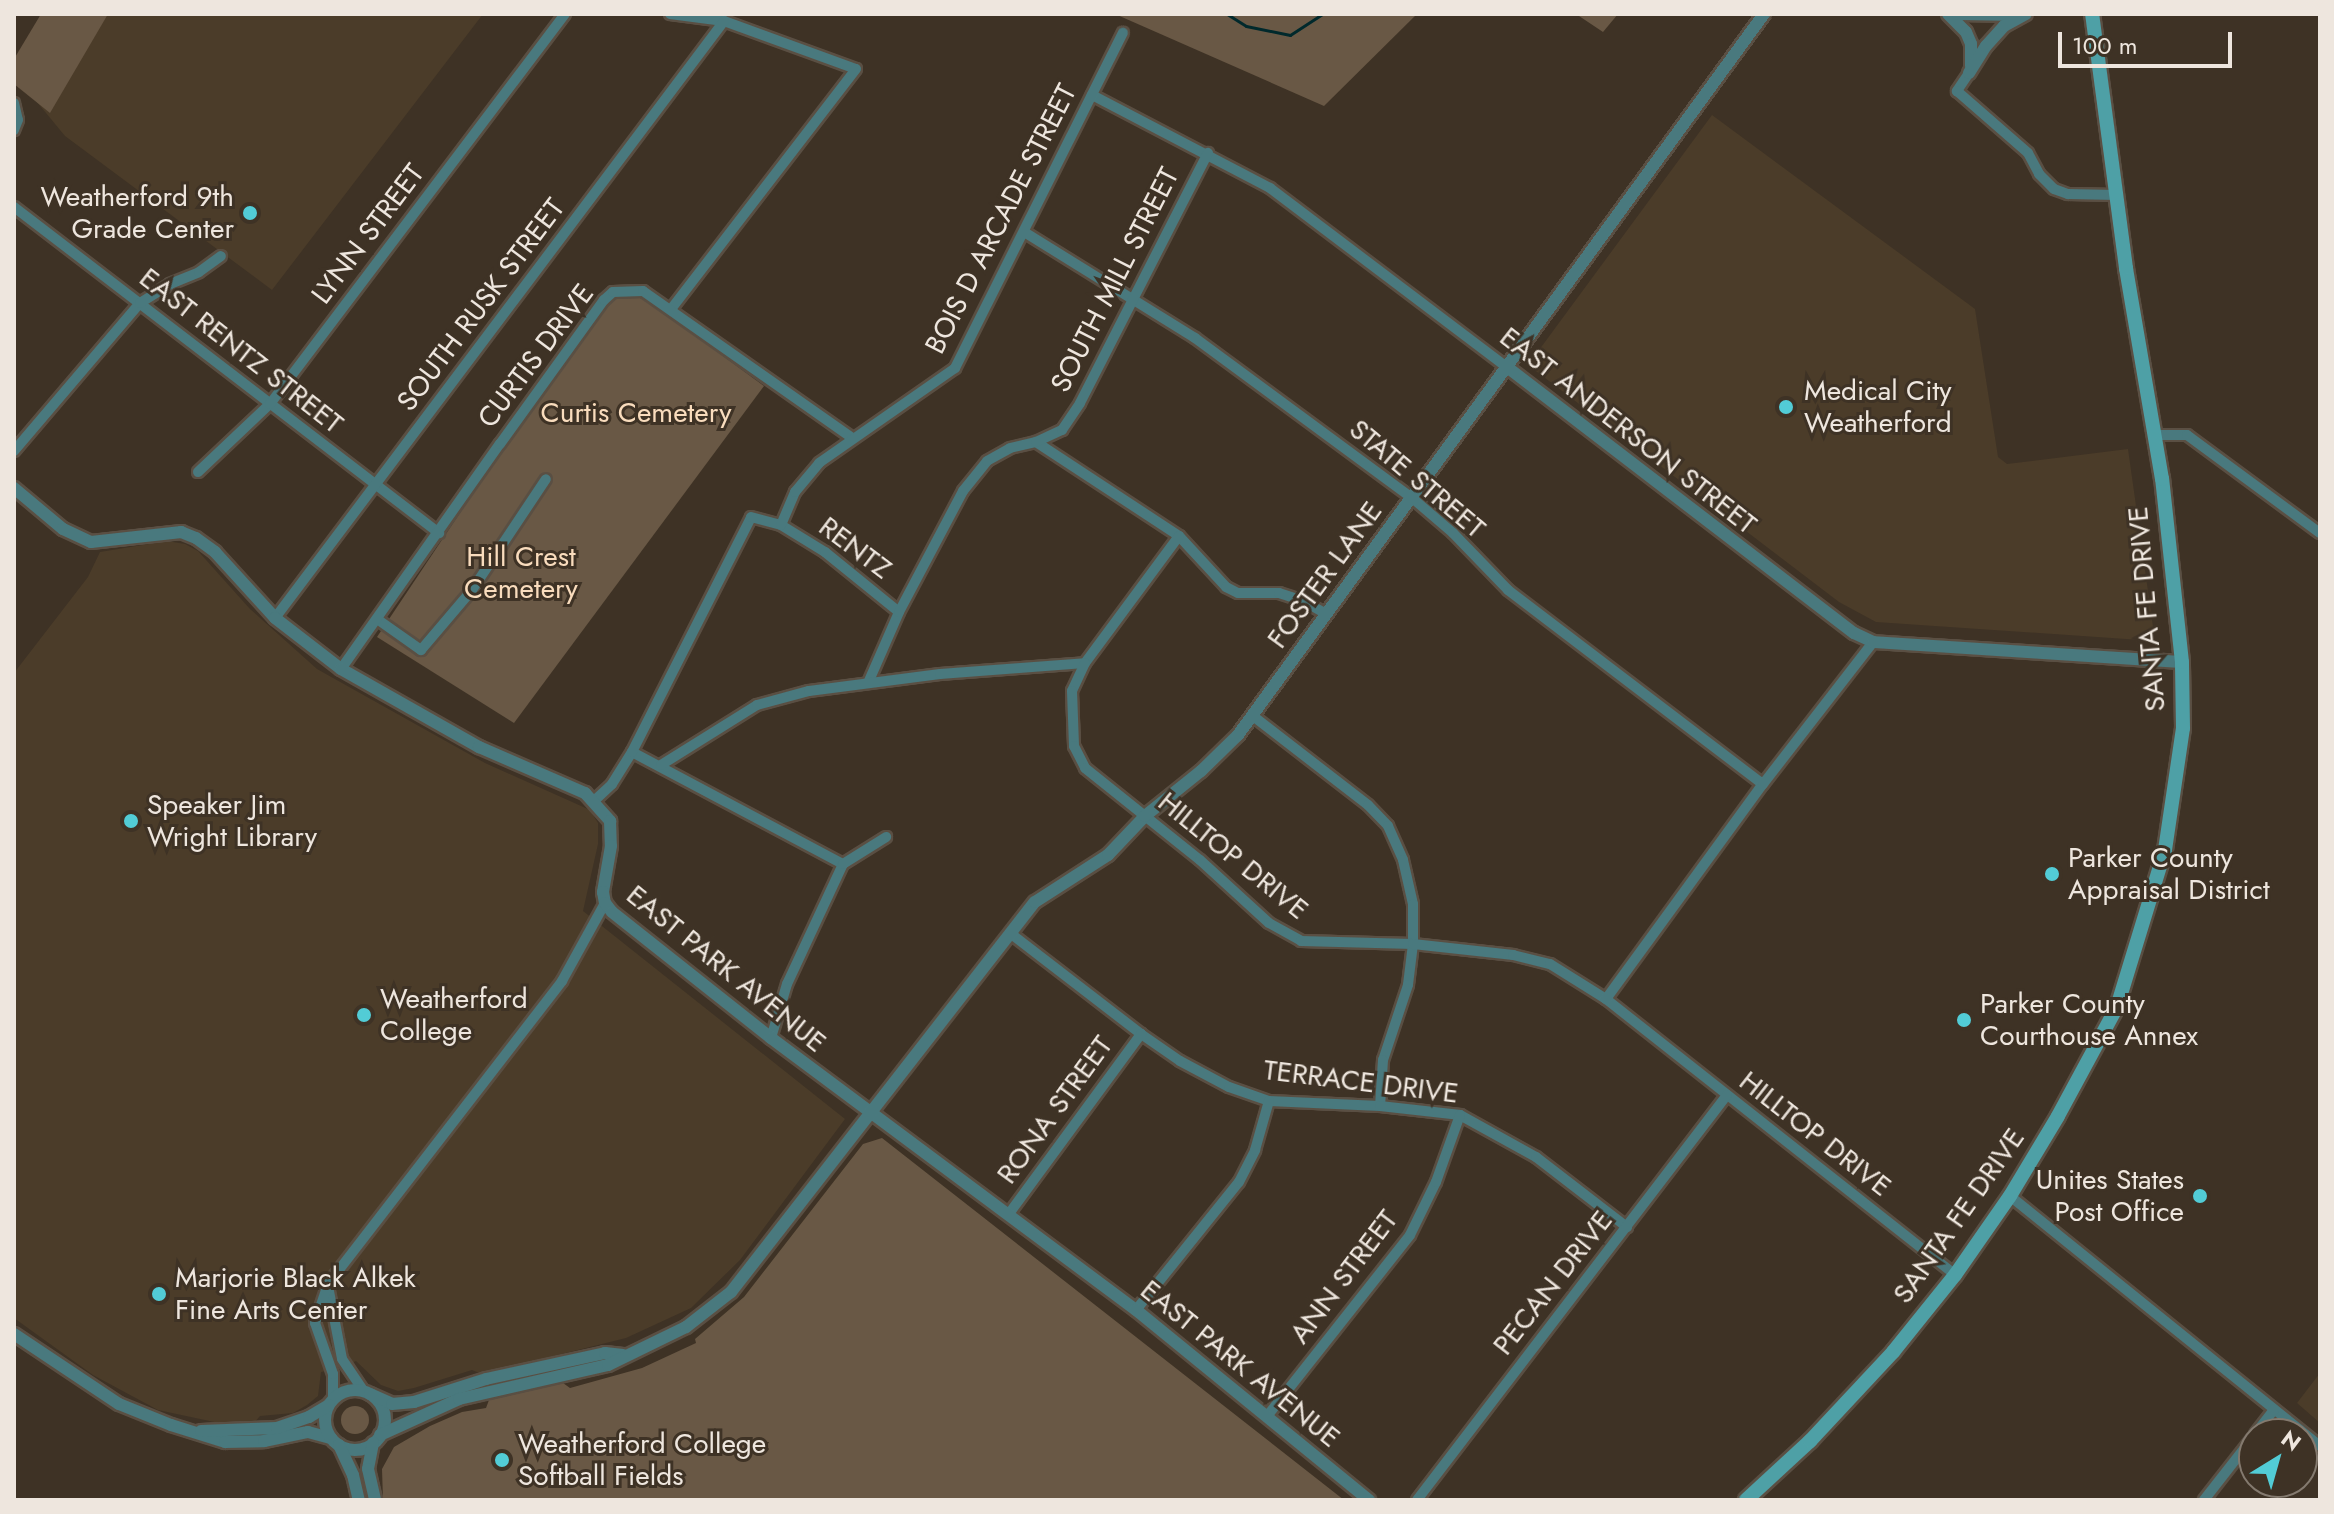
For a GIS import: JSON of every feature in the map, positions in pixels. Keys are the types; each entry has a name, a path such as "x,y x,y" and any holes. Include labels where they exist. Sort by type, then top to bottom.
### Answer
{"main road":[{"name":"SANTA FE DRIVE","path":"1746,1500 1857,1391 1955,1275 2010,1196 2117,1007 2165,850 2177,788 2183,728 2182,662 2162,479 2092,14"}],"street":[{"name":"LYNN STREET","path":"198,472 270,404 565,14"},
{"path":"670,14 724,21 856,69 671,309"},
{"name":"FOSTER LANE","path":"377,1439 459,1399 608,1365 623,1355 665,1339 707,1313 731,1292 1035,902 1108,855 1145,816 1220,754 1253,716 1764,14"},
{"path":"1948,14 1966,32 1971,44 1969,73"},
{"path":"1958,14 1994,17 2024,14"},
{"path":"2024,14 2004,26 1957,91 2028,153 2039,174 2054,189 2068,194 2117,195"},
{"name":"SOUTH RUSK STREET","path":"275,618 724,21"},
{"name":"BOIS D ARCADE STREET","path":"781,525 795,492 819,463 955,368 1123,33"},
{"name":"EAST ANDERSON STREET","path":"1092,95 1270,188 1854,633 1873,642 2182,662"},
{"path":"14,103 18,120 14,130"},
{"name":"SOUTH MILL STREET","path":"868,683 899,612 963,491 987,461 1010,448 1036,442 1062,430 1080,403 1131,297 1208,153"},
{"name":"EAST RENTZ STREET","path":"14,207 439,533"},
{"name":"STATE STREET","path":"1024,232 1195,338 1411,497 1453,533 1508,590 1763,784"},
{"path":"14,451 140,303 170,284 199,272 221,256"},
{"name":"CURTIS DRIVE","path":"341,669 604,300 613,292 643,291 852,438"},
{"path":"2153,435 2187,435 2320,533"},
{"path":"1036,442 1179,536 1226,587 1238,593 1279,593 1303,601 1326,614"},
{"path":"377,619 421,650 472,590 546,479"},
{"path":"14,488 63,529 91,542 181,532 196,538 215,552 275,618 341,669 479,747 595,800 612,784 632,752 751,517 781,525"},
{"name":"RENTZ","path":"781,525 825,552 899,612"},
{"name":"HILLTOP DRIVE","path":"1179,536 1085,663 1072,691 1074,746 1085,768 1269,923 1301,941 1413,944 1513,955 1550,964 1606,999 1955,1275"},
{"path":"1606,999 1763,784 1873,642"},
{"path":"661,765 757,705 809,691 1085,663"},
{"path":"1253,716 1359,797 1388,826 1403,860 1413,904 1413,944 1408,985 1383,1060 1380,1106"},
{"path":"632,752 843,864"},
{"name":"EAST PARK AVENUE","path":"595,800 610,821 612,833 605,903 771,1038 1136,1310 1369,1500"},
{"path":"771,1038 787,984 843,864 886,837"},
{"path":"359,1500 353,1475 325,1417 331,1402 333,1374 315,1323 328,1284 562,981 605,903"},
{"name":"TERRACE DRIVE","path":"1010,933 1141,1034 1180,1061 1229,1087 1269,1101 1380,1106 1460,1115 1536,1157 1627,1227"},
{"name":"RONA STREET","path":"1008,1215 1141,1034"},
{"name":"PECAN DRIVE","path":"1417,1500 1727,1095"},
{"path":"1136,1310 1239,1182 1255,1150 1269,1101"},
{"name":"ANN STREET","path":"1268,1415 1410,1235 1436,1182 1460,1115"},
{"path":"2010,1196 2320,1446"},
{"path":"328,1284 342,1359 384,1416 368,1469 375,1500"},
{"path":"14,1334 119,1404 225,1442 254,1442 308,1432 360,1449 377,1439"},
{"path":"193,1431 277,1428 309,1417 352,1390 392,1404 414,1402 486,1379 605,1353 623,1355"},
{"path":"2268,1418 2274,1410"},
{"path":"2204,1500 2238,1457"}],"shaded area":[{"name":"Weatherford 9th Grade Center","path":"83,14 483,14 272,290 65,136 27,90"},
{"name":"Medical City Weatherford","path":"1712,115 1975,309 1998,457 2007,464 2128,449 2155,641 1876,622 1839,602 1528,365"},
{"name":"Weatherford College","path":"167,541 185,544 198,551 250,609 317,669 485,763 590,810 598,823 598,844 583,911 845,1119 740,1260 691,1308 626,1338 482,1374 472,1370 398,1391 381,1385 356,1361 339,1369 321,1372 318,1396 307,1405 293,1413 260,1416 254,1423 219,1423 158,1410 93,1375 14,1318 14,673 88,577 100,552"},
{"path":"2320,1373 2320,1423 2318,1418 2297,1403"}],"green space":[{"path":"41,14 108,14 50,113 14,84 14,59"},
{"path":"1115,14 1417,14 1324,106"},
{"path":"1576,14 1618,14 1603,32"},
{"path":"632,295 648,301 764,386 514,723 377,637 502,450 603,311 615,298"},
{"path":"882,1138 1344,1500 383,1500 382,1469 394,1447 430,1426 462,1412 486,1408 489,1400 563,1383 570,1388 642,1368 696,1343 695,1339 744,1297 863,1144"},
{"path":"355,1406 365,1410 369,1420 365,1430 355,1434 345,1430 341,1420 345,1410"}],"waterway":[{"path":"1227,14 1246,26 1290,35 1322,14"}],"place":[{"name":"Weatherford 9th Grade Center","path":"250,213"},
{"name":"Medical City Weatherford","path":"1786,407"},
{"name":"Speaker Jim Wright Library","path":"131,821"},
{"name":"Parker County Appraisal District","path":"2052,874"},
{"name":"Weatherford College","path":"364,1015"},
{"name":"Parker County Courthouse Annex","path":"1964,1020"},
{"name":"Unites States Post Office","path":"2200,1196"},
{"name":"Marjorie Black Alkek Fine Arts Center","path":"159,1294"},
{"name":"Weatherford College Softball Fields","path":"502,1460"}],"park label":[{"name":"Curtis Cemetery","path":"636,413"},
{"name":"Hill Crest Cemetery","path":"521,573"}]}
